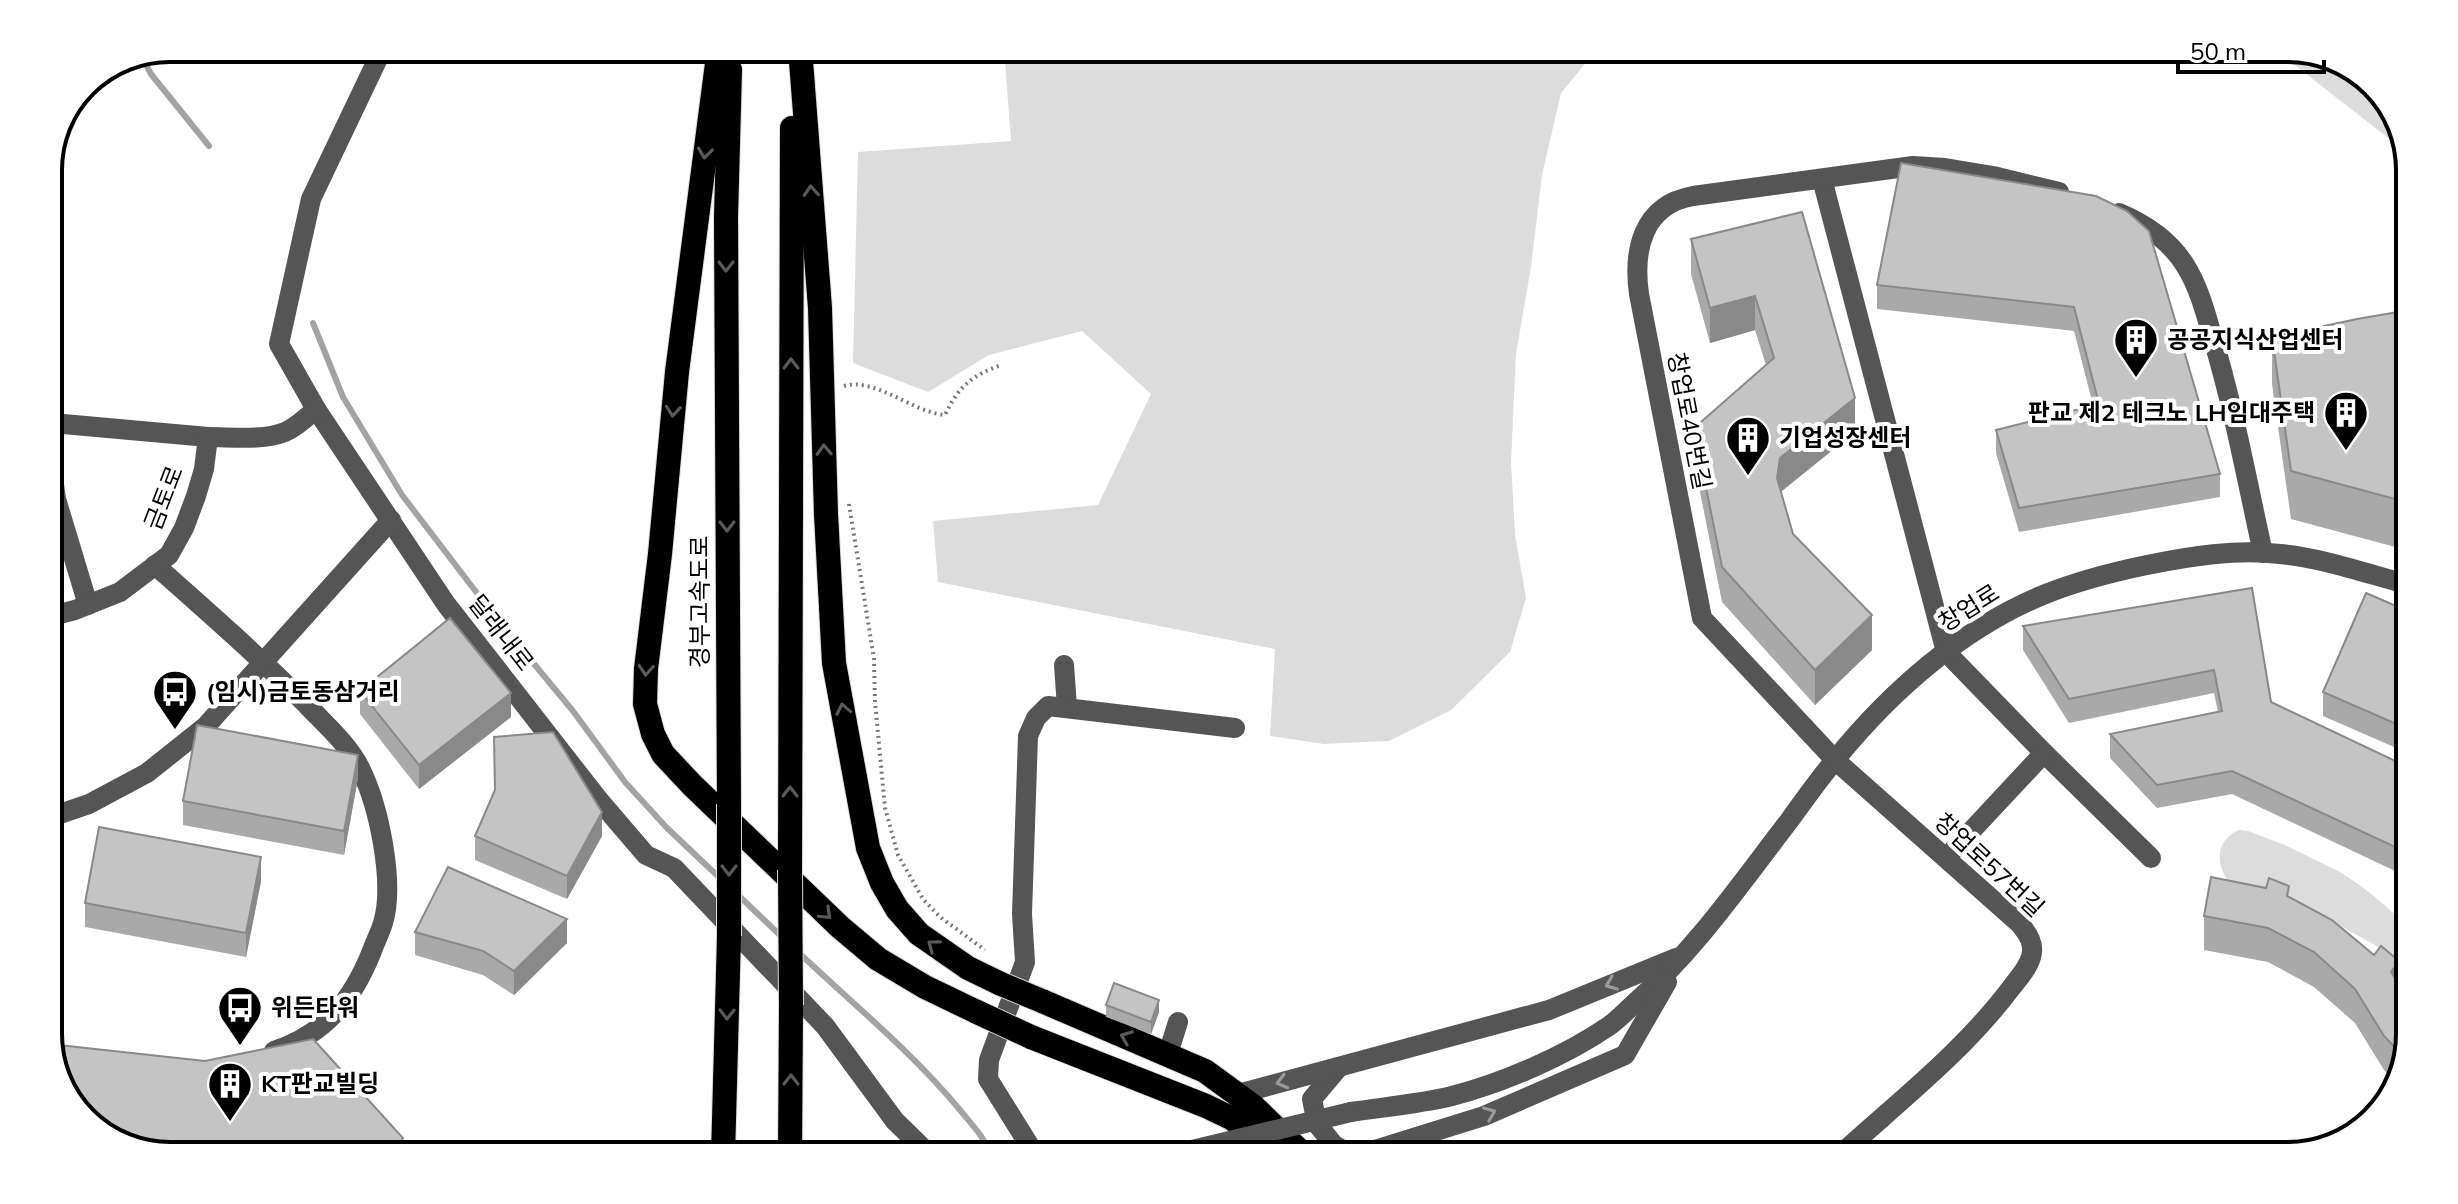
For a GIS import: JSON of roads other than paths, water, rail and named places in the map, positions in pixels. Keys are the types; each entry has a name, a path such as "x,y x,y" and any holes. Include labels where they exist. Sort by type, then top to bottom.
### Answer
{"highway":[{"path":"717,62 677,372 646,669 645,704 653,734 663,754 840,927 878,959 925,987 1031,1037 1206,1106 1233,1119 1260,1142"},
{"name":"경부고속도로","path":"723,1142 729,936 726,217 730,62"},
{"path":"790,1142 792,62"},
{"path":"801,62 820,308 834,663 868,848 882,883 897,909 919,934 968,968 1205,1071 1238,1094 1290,1142"}],"street":[{"name":"달래내로","path":"376,62 311,199 279,344 316,409 446,604 598,799 646,855 674,868 825,1026 895,1121 917,1142"},
{"name":"창업로40번길","path":"1835,760 1700,614 1636,270 1641,240 1655,216 1674,201 1899,168 1929,167 1993,176 2086,200 2127,216 2154,233 2177,254 2193,279 2223,374 2263,553"},
{"path":"1822,179 1946,652 2151,858"},
{"path":"62,424 208,437 253,437 285,432 316,409"},
{"name":"금토로","path":"62,613 120,592 169,555 184,528 204,469 208,437"},
{"path":"62,519 88,605"},
{"path":"62,813 89,804 147,773 206,726 391,520"},
{"name":"창업로","path":"1683,955 1720,912 1835,760 1900,690 1980,629 2045,595 2127,569 2211,554 2263,553 2301,557 2396,581"},
{"path":"155,565 263,661 332,731 360,768 379,825 387,880 384,921 368,961 350,994 326,1024 298,1043 256,1057"},
{"path":"1064,665 1067,707"},
{"path":"1027,1142 988,1079 989,1060 1025,962 1022,914 1028,736 1036,718 1048,706 1235,728"},
{"path":"1946,858 2044,753"},
{"name":"창업로57번길","path":"1835,760 2020,924 2030,935 2032,949 2030,960 1997,1007 1968,1038 1854,1142"},
{"path":"1238,1094 1549,1010 1683,955"},
{"path":"1226,1142 1351,1112 1452,1096 1516,1074 1610,1026 1683,955"},
{"path":"1405,1142 1484,1116 1625,1055 1683,955"},
{"path":"1168,1054 1178,1022"},
{"path":"1332,1142 1317,1124 1312,1099 1339,1067"}],"waterway":[{"path":"146,65 209,146"},
{"path":"313,323 343,397 402,495 496,618 573,711 625,782 667,828 722,880"},
{"path":"736,893 783,938"},
{"path":"797,951 902,1048 984,1142"}],"place":[{"name":"공공지식산업센터","path":"2136,379"},
{"name":"판교 제2 테크노 LH임대주택","path":"2346,452"},
{"name":"기업성장센터","path":"1748,477"},
{"name":"(임시)금토동삼거리","path":"175,731"},
{"name":"위든타워","path":"240,1047"},
{"name":"KT판교빌딩","path":"230,1123"}]}
